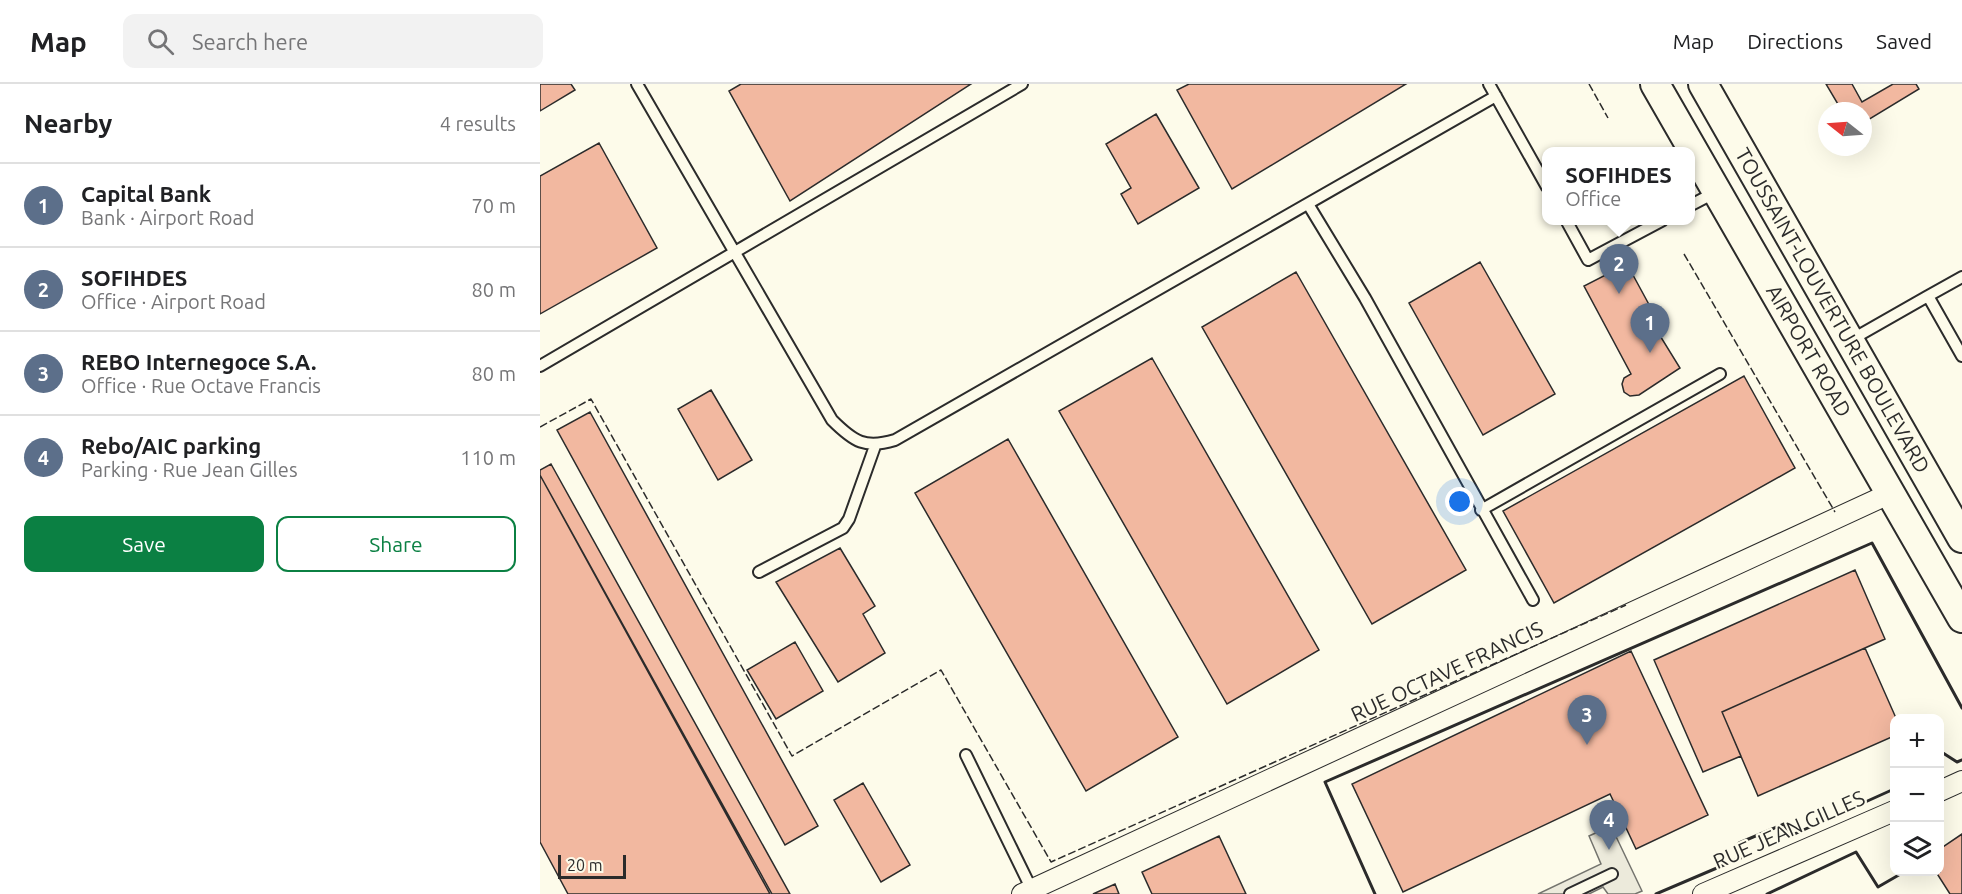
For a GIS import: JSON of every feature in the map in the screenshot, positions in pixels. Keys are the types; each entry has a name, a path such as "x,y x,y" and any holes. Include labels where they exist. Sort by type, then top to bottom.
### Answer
{"main road":[{"name":"AIRPORT ROAD","path":"1655,84 1691,147"},
{"name":"TOUSSAINT-LOUVERTURE BOULEVARD","path":"1703,84 1962,538"},
{"name":"AIRPORT ROAD","path":"1695,155 1962,618"}],"street":[{"name":"RUE OCTAVE FRANCIS","path":"1027,892 1891,493"},
{"path":"1944,789 1962,781"},
{"name":"RUE JEAN GILLES","path":"1703,894 1890,813"}],"lane":[{"path":"637,84 832,420 849,436 875,446 895,440 1496,96"},
{"path":"540,366 1022,84"},
{"path":"1489,84 1542,178"},
{"path":"1695,203 1716,192"},
{"path":"1308,204 1365,298 1533,600"},
{"path":"1569,225 1588,260 1654,225"},
{"path":"1849,341 1962,277"},
{"path":"1928,296 1962,356"},
{"path":"1481,510 1720,374"},
{"path":"759,573 843,528 849,519 875,446"},
{"path":"966,755 1027,892"},
{"path":"1570,894 1612,874"}],"shaded area":[{"path":"1611,826 1642,891 1635,894 1608,894 1603,887 1589,894 1538,894 1601,864 1589,836"}],"building":[{"path":"540,84 571,84 575,90 540,111"},
{"path":"741,84 971,84 790,201 729,91"},
{"path":"1189,84 1406,84 1232,189 1177,90"},
{"path":"1826,84 1852,84 1862,102 1837,102"},
{"path":"1893,84 1916,84 1919,89 1872,118 1872,102 1862,102"},
{"path":"1156,114 1199,188 1138,224 1121,194 1131,188 1106,144"},
{"path":"599,143 657,248 540,314 540,176"},
{"path":"1480,262 1555,394 1483,435 1409,303"},
{"path":"1627,264 1659,323 1654,326 1680,368 1639,395 1630,396 1624,392 1622,384 1624,378 1631,374 1584,286"},
{"path":"1296,272 1466,570 1372,624 1202,327"},
{"path":"1152,358 1319,650 1227,704 1059,411"},
{"path":"1744,376 1795,468 1554,603 1503,511"},
{"path":"711,390 752,460 718,480 678,409"},
{"path":"590,412 818,826 785,845 557,430"},
{"path":"1008,439 1178,737 1086,791 915,493"},
{"path":"551,464 790,894 772,894 540,475 540,470"},
{"path":"540,475 770,894 568,894 540,842"},
{"path":"840,548 875,606 863,614 885,653 838,682 776,582"},
{"path":"1855,570 1885,639 1722,712 1741,756 1703,772 1654,660"},
{"path":"795,642 823,691 776,719 747,670"},
{"path":"1865,648 1894,714 1890,714 1890,738 1758,796 1722,712"},
{"path":"1631,651 1708,815 1636,849 1610,794 1403,892 1352,784"},
{"path":"863,783 910,865 881,882 834,800"},
{"path":"1962,834 1962,894 1950,894 1939,876 1944,876 1944,846"},
{"path":"1219,836 1246,894 1152,894 1142,872"},
{"path":"1115,884 1119,894 1093,894"}],"fence":[{"path":"1589,84 1608,118"},
{"path":"1684,254 1835,512"},
{"path":"540,427 591,399 792,756 941,670 1051,862 1626,605"}],"wall":[{"path":"1375,894 1325,782 1872,543 1962,708"},
{"path":"1944,754 1957,762 1962,760"},
{"path":"1656,894 1745,856 1739,843 1784,824 1790,836 1890,791"},
{"path":"1767,894 1856,852 1878,887 1897,876"}],"place":[{"name":"SOFIHDES","path":"1619,294"},
{"name":"Capital Bank","path":"1650,353"},
{"name":"REBO Internegoce S.A.","path":"1587,745"},
{"name":"Rebo/AIC parking","path":"1609,850"}]}
